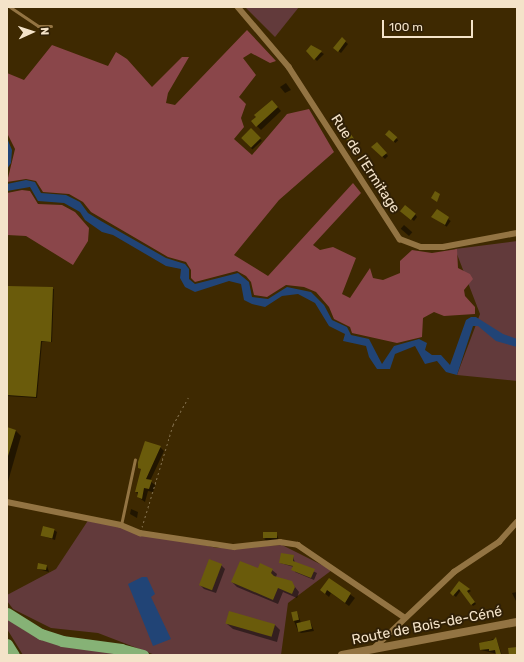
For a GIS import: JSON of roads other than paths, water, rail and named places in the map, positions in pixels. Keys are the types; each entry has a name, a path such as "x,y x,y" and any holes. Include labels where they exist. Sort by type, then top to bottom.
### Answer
{"highway":[{"path":"7,614 41,634 62,641 121,648 143,655"},
{"path":"7,644 14,655"}],"street":[{"name":"Rue de l'Ermitage","path":"238,7 289,67 400,239 421,247 443,248 517,233"},
{"path":"7,502 120,525 140,533 234,547 280,542 298,545 404,618"},
{"path":"372,649 454,572 499,542 517,522"},
{"name":"Route de Bois-de-Céné","path":"342,655 517,622"}],"lane":[{"path":"10,7 38,26 51,26"},
{"path":"120,525 135,460"}],"water":[{"path":"7,138 12,150 11,163 7,169"},
{"path":"26,180 35,182 41,193 66,195 80,202 88,213 101,221 166,258 185,264 189,269 189,279 195,284 238,273 249,282 252,297 268,299 287,287 311,292 324,305 332,320 347,327 351,335 369,339 382,364 394,346 419,339 427,343 425,350 432,355 441,355 450,365 466,320 471,317 476,317 503,334 517,339 517,347 496,341 478,326 473,326 457,375 446,372 437,361 425,364 415,346 395,354 390,369 377,369 369,357 366,346 343,341 345,334 329,326 315,303 298,294 282,296 265,307 252,304 244,300 241,284 229,281 195,292 185,287 180,278 181,269 166,266 113,235 102,232 85,220 80,212 64,203 38,201 30,187 7,191 7,184"},
{"path":"142,577 147,577 155,594 151,597 171,639 153,646 128,584"}]}
